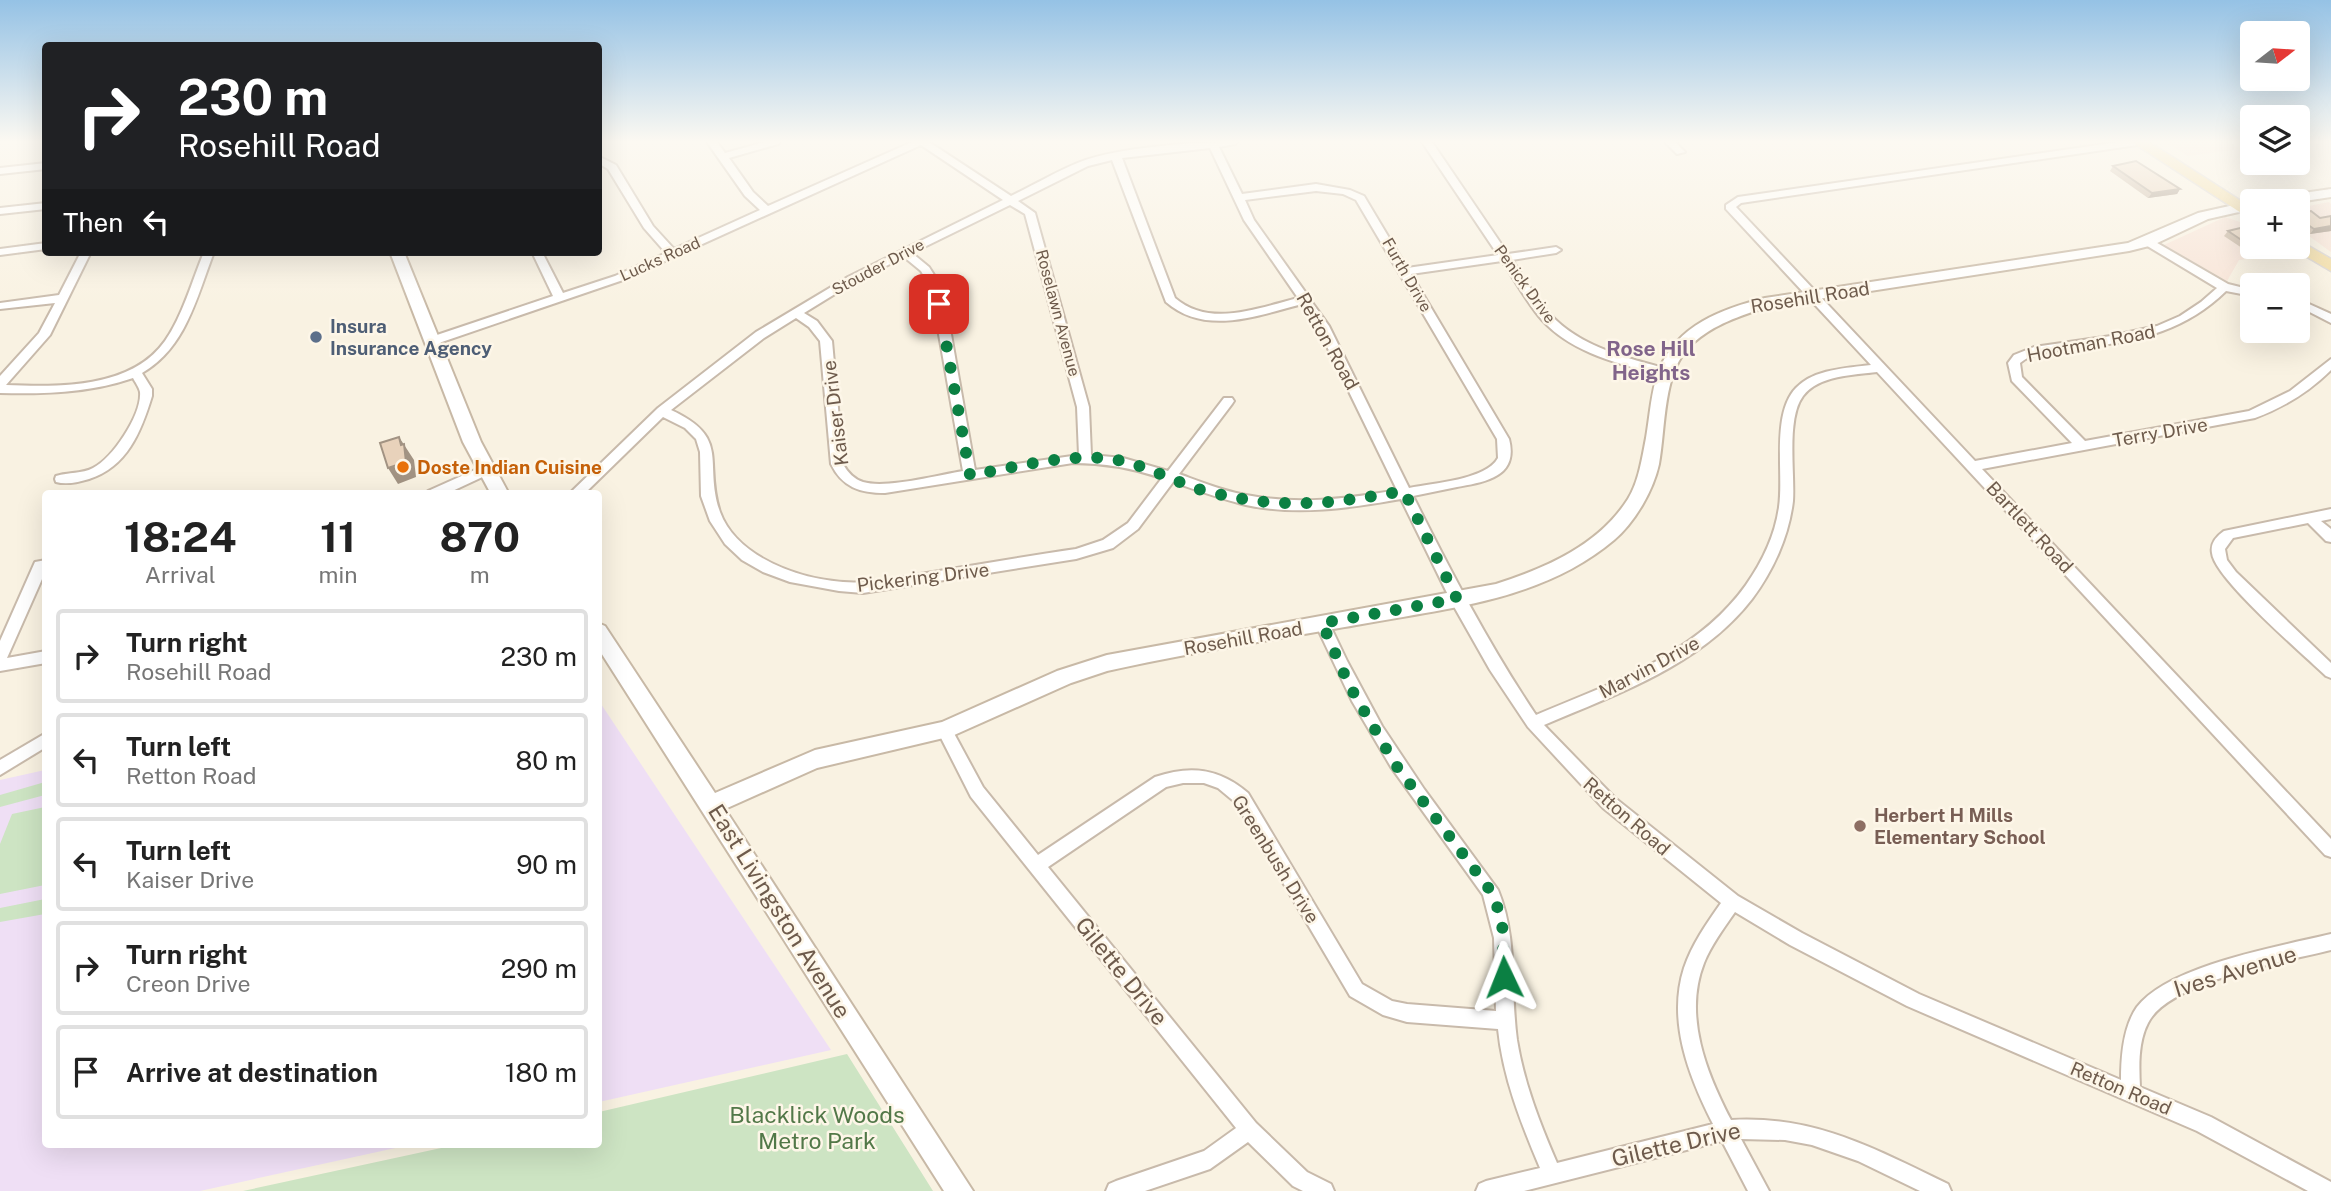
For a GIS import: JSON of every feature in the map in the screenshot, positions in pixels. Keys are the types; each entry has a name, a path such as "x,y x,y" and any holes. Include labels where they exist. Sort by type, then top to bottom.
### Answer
{"main road":[{"path":"2310,253 2331,266"}],"street":[{"path":"631,198 649,228 673,254"},
{"path":"753,198 767,211"},
{"name":"Lucks Road","path":"432,341 600,286 797,198"},
{"name":"Stouder Drive","path":"579,490 662,411 724,360 795,312 1015,198"},
{"path":"1132,198 1170,300 1182,312 1214,318 1307,299"},
{"name":"Retton Road","path":"1238,198 1257,233 1307,299 1457,599 1495,666 1533,723 1609,803 1732,901 1796,939 1913,1000 2131,1092 2241,1142 2328,1191"},
{"name":"Furth Drive","path":"1357,198 1365,203 1503,439 1507,451 1504,463"},
{"name":"Penick Drive","path":"1464,198 1545,316 1570,339 1606,356 1664,372"},
{"name":"Bartlett Road","path":"1755,198 1731,204 1741,221 2331,850"},
{"name":"Roselawn Avenue","path":"1012,199 1027,210 1032,219 1083,407 1085,458"},
{"path":"0,211 42,206"},
{"name":"Rosehill Road","path":"713,805 751,785 815,760 945,730 1064,677 1107,663 1457,599 1508,588 1548,574 1586,553 1628,515 1651,464 1664,372 1684,342 1715,319 1752,305 2148,242 2203,216 2240,210"},
{"path":"2148,242 2224,286 2240,290"},
{"path":"0,252 42,247"},
{"path":"1405,272 1556,250"},
{"path":"905,253 925,269 937,289 970,475"},
{"path":"0,386 44,335 84,256"},
{"path":"0,386 73,386 115,379 135,372 158,357 171,341 207,256"},
{"path":"399,256 486,470 498,490"},
{"path":"539,256 560,299"},
{"name":"Hootman Road","path":"2082,446 2016,377 2014,363 2018,358 2034,351 2169,327 2203,309 2224,286"},
{"path":"0,306 64,298"},
{"path":"2310,308 2331,319"},
{"name":"Kaiser Drive","path":"795,312 813,324 826,341 837,464 844,478 862,487 885,488 1085,458 1118,460 1206,491 1270,505 1337,503 1482,478 1496,472 1504,463"},
{"name":"Terry Drive","path":"1973,466 2251,415 2275,406 2309,387 2331,363"},
{"name":"Marvin Drive","path":"1533,723 1638,677 1706,636 1730,616 1772,556 1782,527 1788,490 1790,415 1797,393 1822,378 1879,368"},
{"path":"61,480 96,473 113,463 123,452 146,396 146,389 135,372"},
{"path":"1171,477 1228,401"},
{"name":"Pickering Drive","path":"662,411 690,425 701,436 705,446 709,503 728,541 772,571 830,586 896,584 1093,550 1122,536 1133,526 1171,477"},
{"path":"442,490 486,470"},
{"path":"2331,514 2229,534 2219,543 2218,550 2221,563 2231,576 2331,672"},
{"path":"2310,518 2331,537"},
{"path":"0,658 42,567"},
{"path":"1322,623 1349,685 1395,764 1490,890 1496,904 1503,933 1506,1021 1519,1086 1552,1174"},
{"name":"East Livingston Avenue","path":"602,637 960,1191"},
{"path":"0,665 42,658"},
{"name":"Gilette Drive","path":"945,730 977,792 1249,1130 1300,1179 1324,1191"},
{"path":"0,768 42,742"},
{"name":"Greenbush Drive","path":"1037,865 1161,782 1175,776 1205,775 1231,787 1242,798 1356,990 1388,1009 1407,1013 1506,1021"},
{"path":"1732,901 1701,950 1688,988 1686,1012 1695,1060 1759,1191"},
{"name":"Ives Avenue","path":"2131,1092 2132,1047 2137,1028 2144,1013 2163,994 2190,980 2331,942"},
{"name":"Gilette Drive","path":"1486,1191 1727,1130 1780,1127 1836,1142 1941,1191"},
{"path":"1116,1191 1210,1158 1249,1130"}],"shaded area":[{"path":"2329,202 2331,204 2331,252 2310,237 2310,206"},
{"path":"2225,217 2240,222 2240,259 2247,259 2239,260 2227,281 2164,245"},
{"path":"602,706 831,1050 602,1101"},
{"path":"42,771 42,1148 395,1148 200,1191 0,1191 0,780"}],"green space":[{"path":"42,783 42,796 0,807 0,795"},
{"path":"42,808 42,886 0,894 0,844 12,814"},
{"path":"42,900 42,915 0,922 0,908"},
{"name":"Blacklick Woods Metro Park","path":"847,1054 933,1191 243,1191 441,1148 602,1148 602,1111"}],"building":[{"path":"2310,211 2320,218 2331,216 2331,226 2314,229 2310,226"},
{"path":"2240,228 2240,239 2228,231"},
{"path":"399,437 401,445 404,444 406,462 388,468 380,443"}],"place":[{"name":"Insura Insurance Agency","path":"316,337"},
{"name":"Doste Indian Cuisine","path":"403,467"},
{"name":"Herbert H Mills Elementary School","path":"1860,826"}],"district":[{"name":"Rose Hill Heights","path":"1651,360"}],"route":[{"path":"939,304 970,475 1073,459 1101,458 1135,465 1206,491 1270,505 1337,503 1404,491 1457,599 1322,623 1349,685 1395,764 1490,890 1502,918 1504,977"}]}
